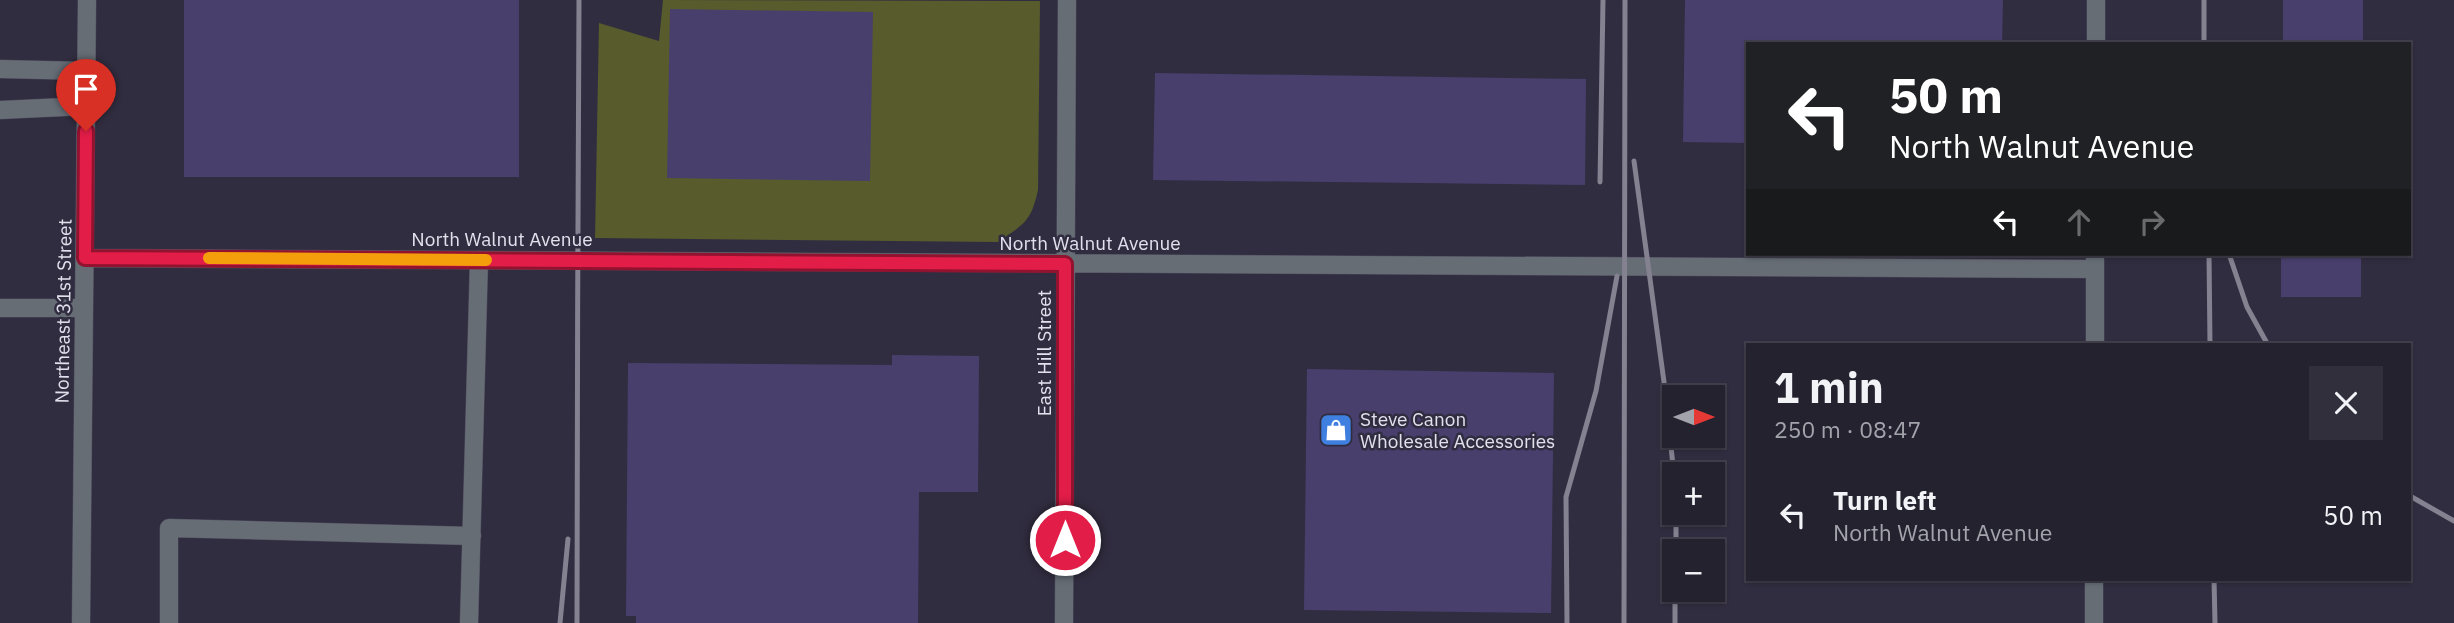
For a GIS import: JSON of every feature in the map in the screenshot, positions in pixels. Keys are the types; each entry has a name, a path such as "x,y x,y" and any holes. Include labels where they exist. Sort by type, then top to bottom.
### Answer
{"street":[{"name":"Northeast 31st Street","path":"81,623 87,0"},
{"name":"East Hill Street","path":"1064,623 1067,0"},
{"path":"2096,0 2096,42"},
{"path":"0,69 86,71"},
{"path":"0,110 86,106"},
{"name":"North Walnut Avenue","path":"85,258 1065,264 2095,261"},
{"path":"469,623 479,260"},
{"path":"2095,261 2095,343"},
{"path":"0,308 84,308"},
{"path":"169,623 169,528 472,536"},
{"path":"2094,581 2094,623"}],"green space":[{"path":"663,0 1040,1 1038,190 1029,216 998,242 595,238 599,23 659,41"}],"building":[{"path":"184,0 519,0 519,177 184,177"},
{"path":"1685,0 2003,0 2002,42 1746,42 1746,143 1683,142"},
{"path":"2283,0 2363,0 2363,42 2283,42"},
{"path":"670,9 873,12 870,181 667,178"},
{"path":"1155,73 1586,79 1585,185 1153,180"},
{"path":"2281,256 2361,256 2361,297 2281,297"},
{"path":"892,355 979,356 978,492 919,492 918,623 636,623 636,616 626,616 628,363 892,365"},
{"path":"1307,369 1554,373 1551,613 1304,610"}],"railway":[{"path":"577,623 579,0"},
{"path":"1600,182 1603,0"},
{"path":"1624,623 1625,0"},
{"path":"2204,0 2204,42"},
{"path":"1634,161 1673,462"},
{"path":"2209,256 2210,343"},
{"path":"2230,256 2247,307 2267,343"},
{"path":"1567,623 1566,497 1596,391 1617,276"},
{"path":"2411,497 2454,521"},
{"path":"1676,525 1676,539"},
{"path":"560,623 568,539"},
{"path":"2214,581 2215,623"},
{"path":"1675,602 1675,623"}],"slow traffic":[{"path":"209,258 486,260"}],"place":[{"name":"Steve Canon Wholesale Accessories","path":"1336,430"}],"route":[{"path":"86,131 85,258 1065,264 1065,540"}]}
